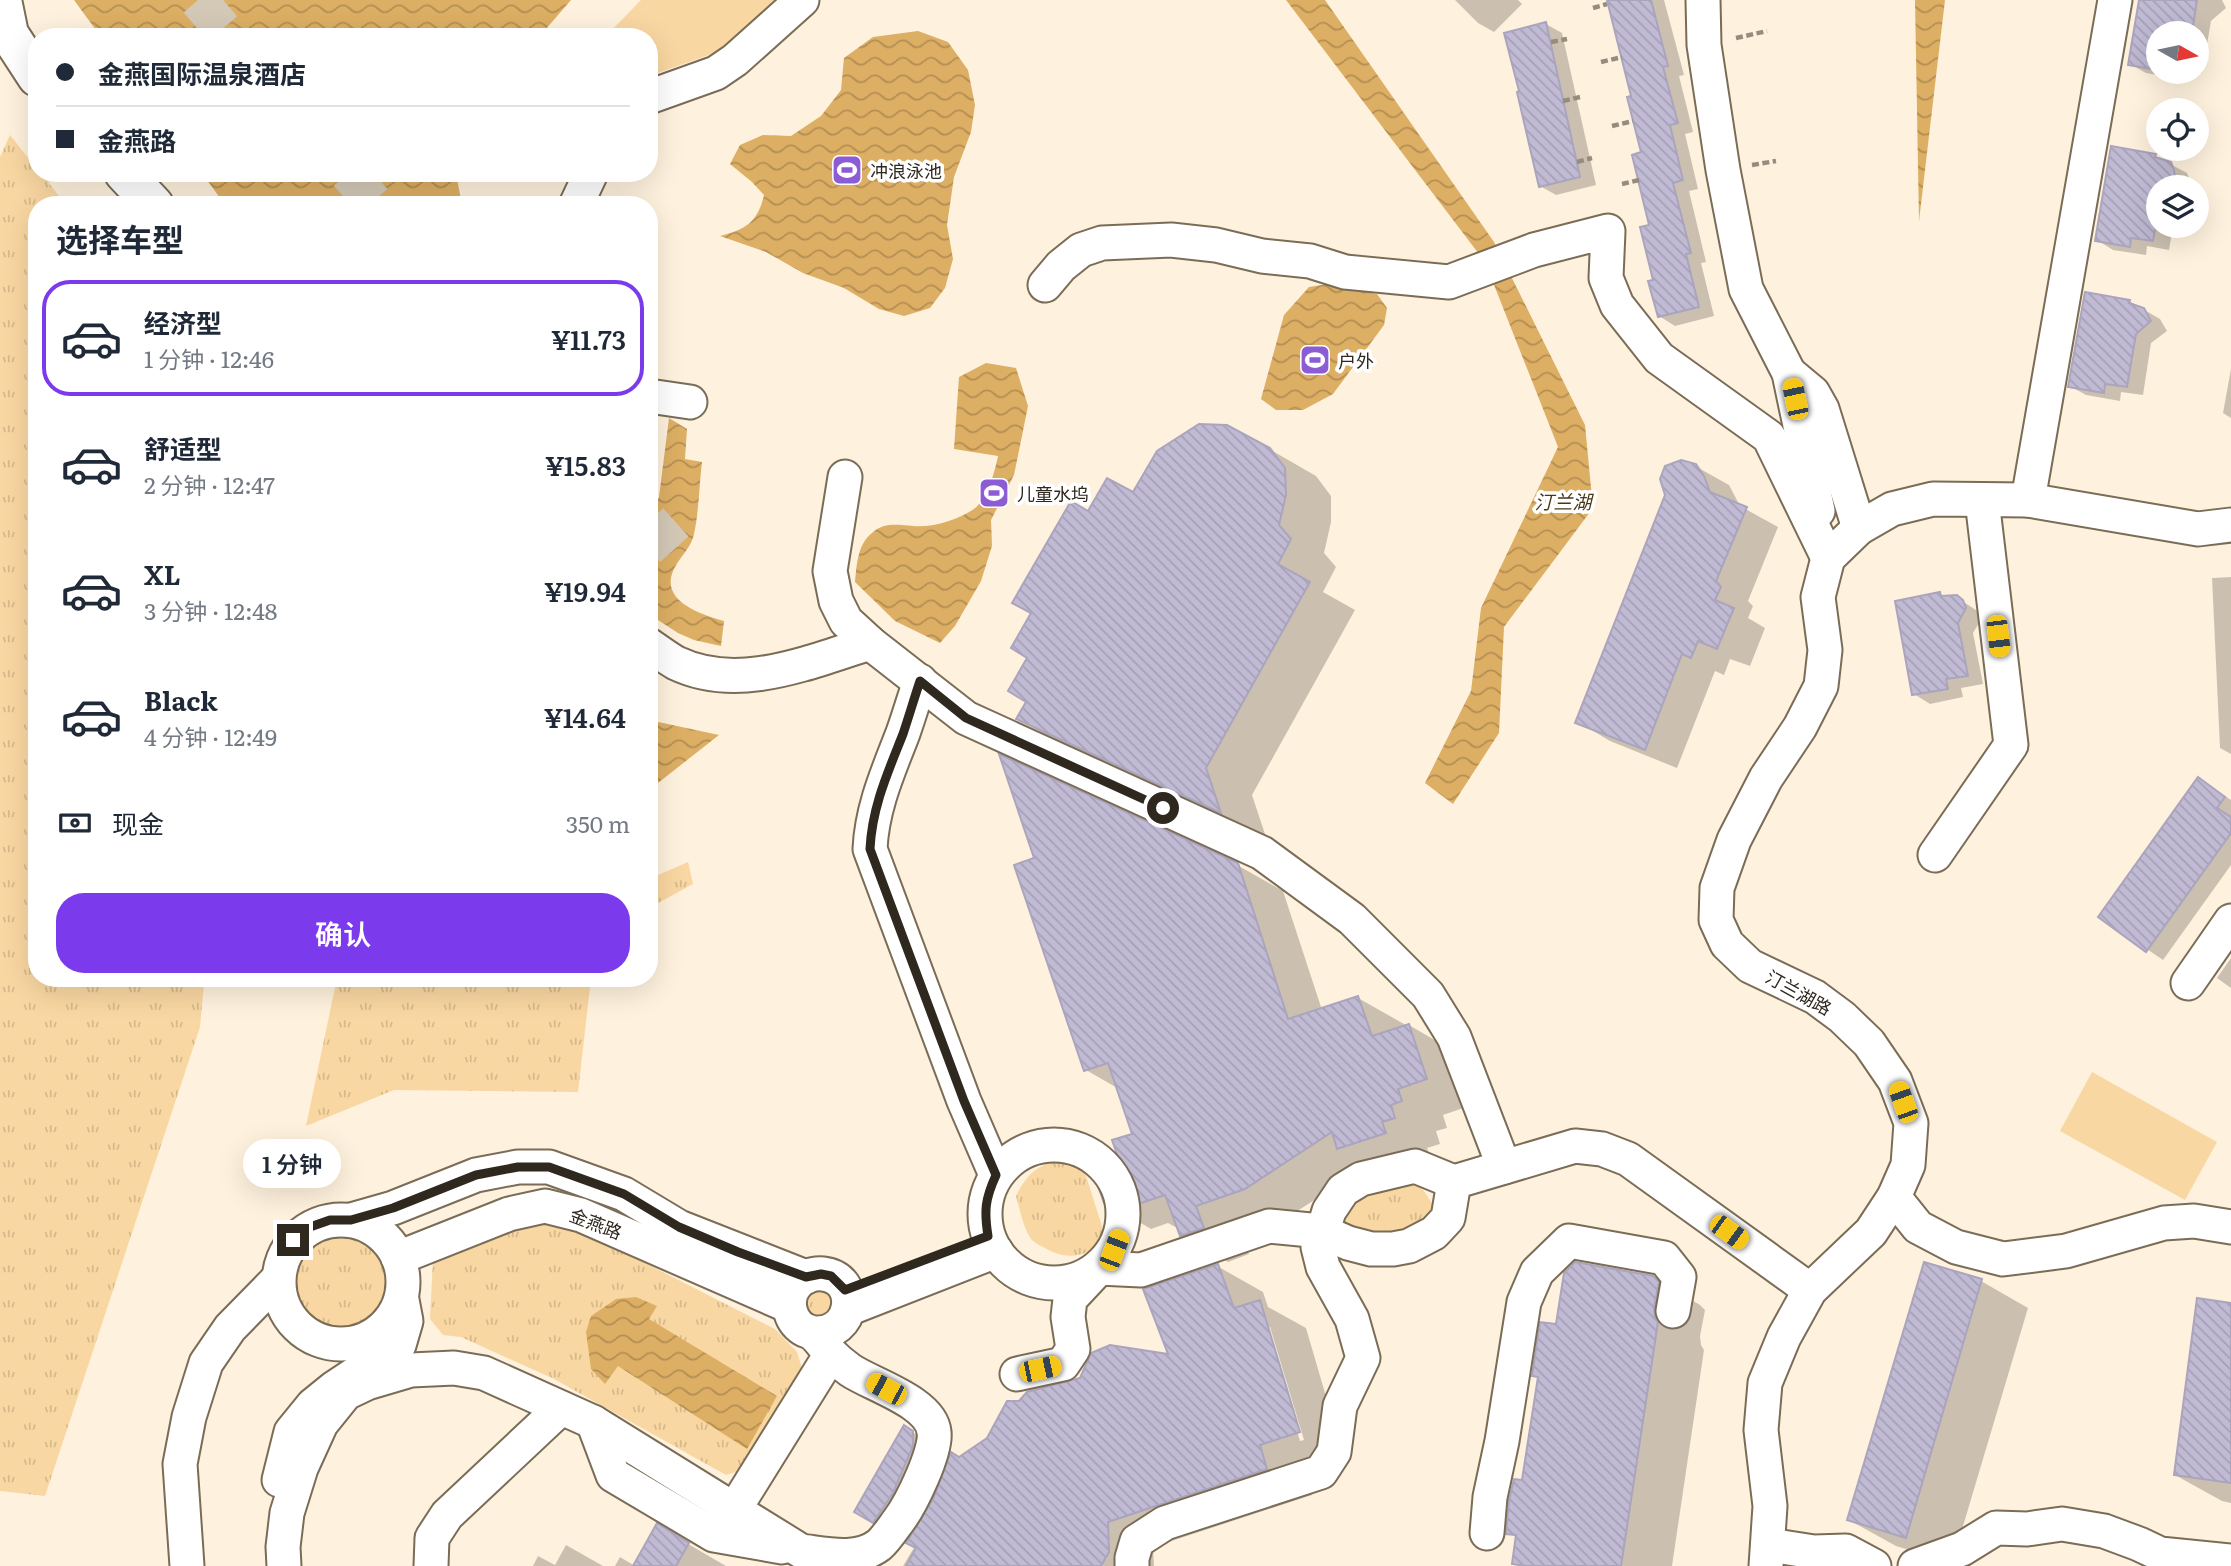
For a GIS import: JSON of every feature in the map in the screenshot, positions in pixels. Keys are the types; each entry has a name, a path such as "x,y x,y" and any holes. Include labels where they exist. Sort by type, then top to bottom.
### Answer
{"main road":[{"path":"2,0 9,34 28,63"},
{"path":"132,182 146,196"}],"street":[{"path":"658,94 716,73 735,60 802,0"},
{"path":"1703,0 1706,57 1723,170 1746,289 1789,373 1828,558"},
{"path":"2028,500 2115,0"},
{"path":"1045,285 1061,266 1081,250 1102,243 1171,240 1216,245 1262,256 1310,261 1345,272 1448,282 1534,250 1608,230 1606,278 1617,305 1659,358 1769,438 1828,558"},
{"path":"1789,373 1813,393 1822,409 1859,528"},
{"path":"658,397 690,402"},
{"path":"845,477 830,571 836,601 846,621 966,718 1262,853 1352,919 1428,995 1454,1037 1504,1167"},
{"path":"1828,558 1859,528 1892,509 1933,499 2028,500 2198,529 2231,524"},
{"path":"1935,855 2011,745 1982,500"},
{"name":"汀兰湖路","path":"1767,1555 1770,1506 1761,1430 1765,1383 1784,1338 1811,1290 1871,1232 1894,1197 1908,1165 1910,1123 1895,1081 1869,1043 1842,1017 1815,997 1749,966 1727,944 1716,920 1717,888 1734,840 1766,778 1800,727 1821,686 1825,650 1818,597 1828,558"},
{"path":"658,651 676,663 731,677 775,672 870,643"},
{"path":"920,681 881,788 871,824 870,849 964,1101 996,1175"},
{"path":"2188,983 2231,921"},
{"path":"1017,1374 1063,1364 1073,1349 1068,1317 1070,1299 1099,1268 1114,1250 1123,1227 1123,1203 1116,1180 1101,1161 1080,1149 1057,1143 1034,1147 1012,1157 996,1175 987,1195 984,1215 992,1244 1011,1269 1032,1280 1055,1283 1078,1279 1099,1268 1141,1270 1269,1226 1321,1231 1348,1243 1371,1249 1409,1247 1434,1233 1448,1218 1454,1182"},
{"path":"1132,1566 1137,1542 1165,1523 1321,1472 1334,1452 1340,1406 1363,1359 1352,1319 1323,1267 1318,1247 1329,1211 1343,1190 1361,1179 1415,1166 1454,1182 1575,1146 1602,1149 1628,1159 1811,1290"},
{"name":"金燕路","path":"187,1566 180,1464 189,1418 206,1363 230,1328 281,1292 282,1259 293,1240 310,1227 330,1220 351,1220 393,1208 476,1175 518,1167 549,1167 624,1194 679,1227 806,1277 821,1274 831,1276 846,1306 844,1340 834,1356"},
{"path":"1894,1197 1917,1227 1956,1247 2003,1259 2066,1251 2164,1223 2194,1221 2231,1227"},
{"name":"金燕路","path":"398,1258 509,1214 545,1206 582,1215 789,1306 796,1323 834,1356 903,1398 927,1416 934,1432 928,1464 903,1515 880,1545 863,1553 834,1556 801,1550 593,1422 422,1346 403,1309"},
{"path":"270,1566 274,1500 290,1432 313,1405 334,1388 399,1345 403,1278 398,1258 387,1240 371,1226 351,1220"},
{"path":"1488,1533 1490,1497 1502,1441 1524,1302 1537,1272 1569,1241 1664,1258 1679,1277 1673,1311"},
{"path":"739,1513 834,1356 831,1331 846,1306 992,1244"},
{"path":"789,1306 794,1286 806,1277"},
{"path":"281,1292 289,1318 303,1333 321,1342 341,1345 361,1341 379,1332 403,1309"},
{"path":"208,1566 203,1452 210,1416 226,1363 281,1292"},
{"name":"金燕路","path":"739,1513 772,1506 787,1519 805,1528 855,1543 870,1537 892,1506 920,1449 918,1424 866,1400 834,1356"},
{"name":"金燕路","path":"284,1566 282,1547 287,1513 301,1468 321,1424 346,1393 367,1383 411,1370 454,1368 484,1373"},
{"path":"431,1566 432,1538 447,1515 561,1408"},
{"path":"593,1422 613,1475 714,1535 801,1550"},
{"path":"1914,1566 1962,1549 1996,1528 2027,1529 2062,1524 2105,1531 2160,1554 2182,1558 2231,1560"},
{"path":"1767,1555 1846,1551 1874,1566"}],"path":[{"path":"1593,8 1608,4"},
{"path":"1551,42 1567,39"},
{"path":"1601,62 1622,57"},
{"path":"1563,101 1580,97"},
{"path":"1612,126 1633,121"},
{"path":"1577,162 1592,158"},
{"path":"1622,184 1639,180"}],"green space":[{"path":"641,0 782,0 723,50 658,73 658,28 614,28"},
{"path":"10,135 28,158 28,182 48,182 59,196 28,196 28,987 204,987 200,1027 45,1496 0,1491 0,157"},
{"path":"688,862 693,884 658,903 658,875"},
{"path":"335,987 590,987 578,1092 394,1090 306,1126"},
{"path":"2092,1072 2217,1142 2185,1200 2060,1131"},
{"path":"1080,1157 1107,1242 1084,1253 1062,1255 1031,1239 1016,1196 1028,1177 1041,1166"},
{"path":"1410,1179 1424,1191 1433,1205 1417,1227 1381,1239 1342,1227 1342,1211 1353,1198"},
{"path":"544,1221 584,1232 775,1329 797,1352 804,1375 742,1470 726,1475 554,1379 461,1337 443,1335 430,1319 433,1259 443,1246"},
{"path":"343,1229 363,1233 380,1244 391,1261 395,1281 391,1301 380,1318 363,1329 343,1333 323,1329 306,1318 295,1301 291,1281 295,1261 306,1244 323,1233"},
{"path":"830,1290 839,1310 812,1319 805,1305 808,1296 816,1291"}],"water":[{"path":"74,0 571,0 547,28 94,28"},
{"name":"汀兰湖","path":"1286,0 1325,0 1494,242 1585,425 1593,508 1504,627 1499,733 1453,804 1425,783 1471,691 1481,608 1558,447 1485,262"},
{"path":"1915,0 1945,0 1919,221"},
{"name":"冲浪泳池","path":"918,31 948,42 968,70 975,105 971,132 954,177 947,225 953,259 945,288 930,308 904,316 879,309 844,288 803,273 766,252 720,236 737,231 749,223 758,212 764,195 730,164 740,145 763,135 791,136 821,116 841,90 844,58 873,37"},
{"path":"208,182 458,182 460,196 219,196"},
{"name":"户外","path":"1328,284 1377,294 1387,308 1384,325 1333,394 1303,410 1276,410 1261,399 1284,315 1309,287"},
{"name":"儿童水坞","path":"986,363 1016,368 1028,406 1014,475 991,520 992,546 981,581 955,626 940,643 895,621 855,582 857,562 863,543 881,527 928,526 953,520 974,509 983,499 993,477 998,456 954,449 959,377"},
{"path":"669,418 687,429 685,459 702,462 693,538 673,571 673,591 678,599 695,611 724,621 721,646 694,640 658,620 659,497"},
{"path":"658,722 719,735 658,783"},
{"path":"636,1297 657,1306 649,1319 777,1396 747,1449 618,1366 605,1384 591,1369 586,1332 591,1316 616,1299"}],"building":[{"path":"1607,0 1651,0 1668,66 1663,67 1678,123 1670,125 1683,180 1673,183 1691,253 1686,254 1699,307 1658,317 1648,281 1653,280 1640,227 1649,225 1632,155 1641,152 1627,97 1631,96"},
{"path":"2139,0 2197,0 2194,21 2146,21 2146,68 2128,65"},
{"path":"1546,22 1580,177 1539,187 1504,33"},
{"path":"2111,146 2146,152 2146,161 2171,162 2175,175 2146,175 2146,238 2154,238 2153,241 2131,238 2130,247 2095,241"},
{"path":"2085,292 2130,300 2129,303 2144,308 2151,321 2136,334 2127,387 2105,384 2104,393 2068,387"},
{"path":"1199,424 1227,425 1270,448 1285,468 1286,495 1279,525 1291,539 1278,564 1310,582 1206,768 1221,813 1016,719 1026,702 1008,691 1027,658 1011,648 1031,613 1012,603 1071,501 1088,511 1107,478 1133,492 1157,451"},
{"path":"1681,460 1696,464 1710,492 1747,507 1716,581 1721,587 1715,600 1734,608 1717,649 1698,641 1691,658 1682,654 1645,750 1575,723 1665,495 1660,479 1665,466"},
{"path":"1940,592 1941,596 1957,595 1966,608 1958,623 1968,676 1946,679 1948,689 1912,695 1895,601"},
{"path":"999,754 1238,863 1288,1019 1358,996 1372,1036 1409,1024 1427,1079 1398,1089 1402,1101 1391,1105 1395,1118 1382,1122 1386,1133 1337,1149 1332,1132 1245,1189 1196,1206 1204,1228 1180,1236 1165,1195 1135,1205 1131,1194 1104,1203 1092,1169 1119,1160 1112,1140 1132,1134 1108,1063 1084,1071 1014,865 1034,858"},
{"path":"2198,777 2225,797 2217,808 2231,817 2231,833 2146,952 2098,917"},
{"path":"1575,1262 1653,1276 1659,1282 1654,1308 1658,1322 1621,1566 1512,1564 1516,1535 1506,1534 1509,1500 1514,1479 1522,1480 1538,1377 1532,1376 1540,1322 1556,1324 1564,1273"},
{"path":"1924,1262 1982,1279 1906,1538 1847,1520"},
{"path":"1218,1264 1234,1308 1260,1300 1300,1432 1260,1445 1267,1469 1108,1522 1109,1552 1101,1566 906,1566 916,1548 906,1543 933,1499 951,1452 959,1457 987,1438 1007,1401 1019,1401 1027,1392 1080,1378 1091,1353 1110,1345 1168,1354 1143,1289"},
{"path":"2197,1298 2231,1303 2231,1483 2174,1475"},
{"path":"904,1425 913,1431 913,1446 893,1493 873,1523 854,1512"},
{"path":"657,1523 689,1543 676,1566 633,1566"}],"tunnel":[{"path":"198,0 222,28"},
{"path":"356,182 368,196"},
{"path":"658,531 684,560"}],"place":[{"name":"冲浪泳池","path":"847,170"},
{"name":"户外","path":"1315,360"},
{"name":"儿童水坞","path":"994,493"}],"route":[{"path":"293,1240 310,1227 330,1220 351,1220 424,1197 476,1175 518,1167 549,1167 570,1173 624,1194 679,1227 738,1252 806,1277 821,1274 831,1276 845,1290 988,1236 984,1215 987,1195 996,1175 964,1101 870,849 871,824 881,788 920,681 966,718 1163,808"}]}
